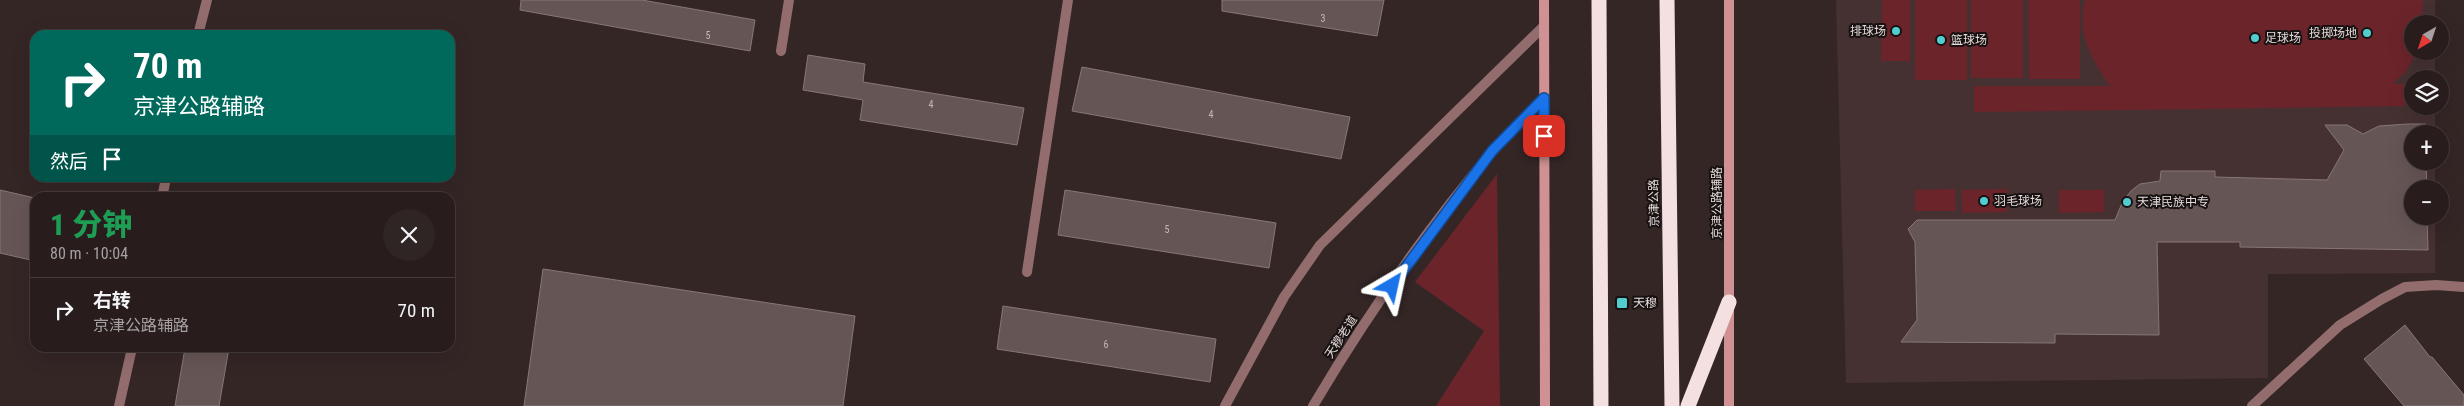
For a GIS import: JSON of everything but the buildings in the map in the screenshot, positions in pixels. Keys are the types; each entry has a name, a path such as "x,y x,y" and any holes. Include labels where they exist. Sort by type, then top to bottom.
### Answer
{"highway":[{"path":"1599,0 1601,406"},
{"name":"京津公路","path":"1667,0 1672,406"},
{"path":"1688,406 1729,302"}],"street":[{"path":"199,30 207,0"},
{"path":"781,50 789,0"},
{"path":"1028,272 1068,0"},
{"path":"1544,0 1545,406"},
{"name":"京津公路辅路","path":"1729,0 1729,406"},
{"path":"1225,406 1284,297 1320,245 1544,26"},
{"name":"天穆老道","path":"1313,406 1349,346 1424,240 1492,151 1544,98"},
{"path":"2252,406 2340,325 2382,299 2405,287 2464,286"},
{"path":"119,406 131,352"}],"shaded area":[{"name":"天津民族中专","path":"1836,0 2435,0 2435,15 2404,15 2404,60 2435,60 2435,70 2404,70 2404,115 2435,115 2435,125 2404,125 2404,170 2435,170 2435,180 2404,180 2404,225 2435,225 2435,273 2268,274 2268,378 1846,383"},
{"name":"排球场","path":"1882,0 1910,0 1910,61 1881,61"},
{"name":"篮球场","path":"1915,0 1967,0 1967,80 1915,80"},
{"name":"篮球场","path":"1971,0 2023,0 2023,78 1971,78"},
{"path":"2028,0 2080,0 2080,79 2029,79"},
{"path":"2085,0 2422,0 2423,15 2404,15 2404,60 2412,60 2407,70 2404,70 2404,73 2393,84 2404,84 2404,106 1974,112 1974,86 2110,86 2087,46 2084,35 2083,12"},
{"path":"1497,174 1500,406 1436,406 1484,331 1415,282"},
{"path":"1955,189 1956,211 1915,211 1915,190"},
{"name":"羽毛球场","path":"2007,189 2007,212 1962,213 1962,190"},
{"name":"羽毛球场","path":"2059,190 2104,190 2104,212 2059,213"}],"place":[{"name":"排球场","path":"1896,31"},
{"name":"投掷场地","path":"2367,33"},
{"name":"足球场","path":"2255,38"},
{"name":"篮球场","path":"1941,40"},
{"name":"羽毛球场","path":"1984,201"},
{"name":"天津民族中专","path":"2127,202"},
{"name":"天穆","path":"1622,303"}],"route":[{"path":"1392,286 1424,240 1492,151 1544,98 1544,136"}]}
